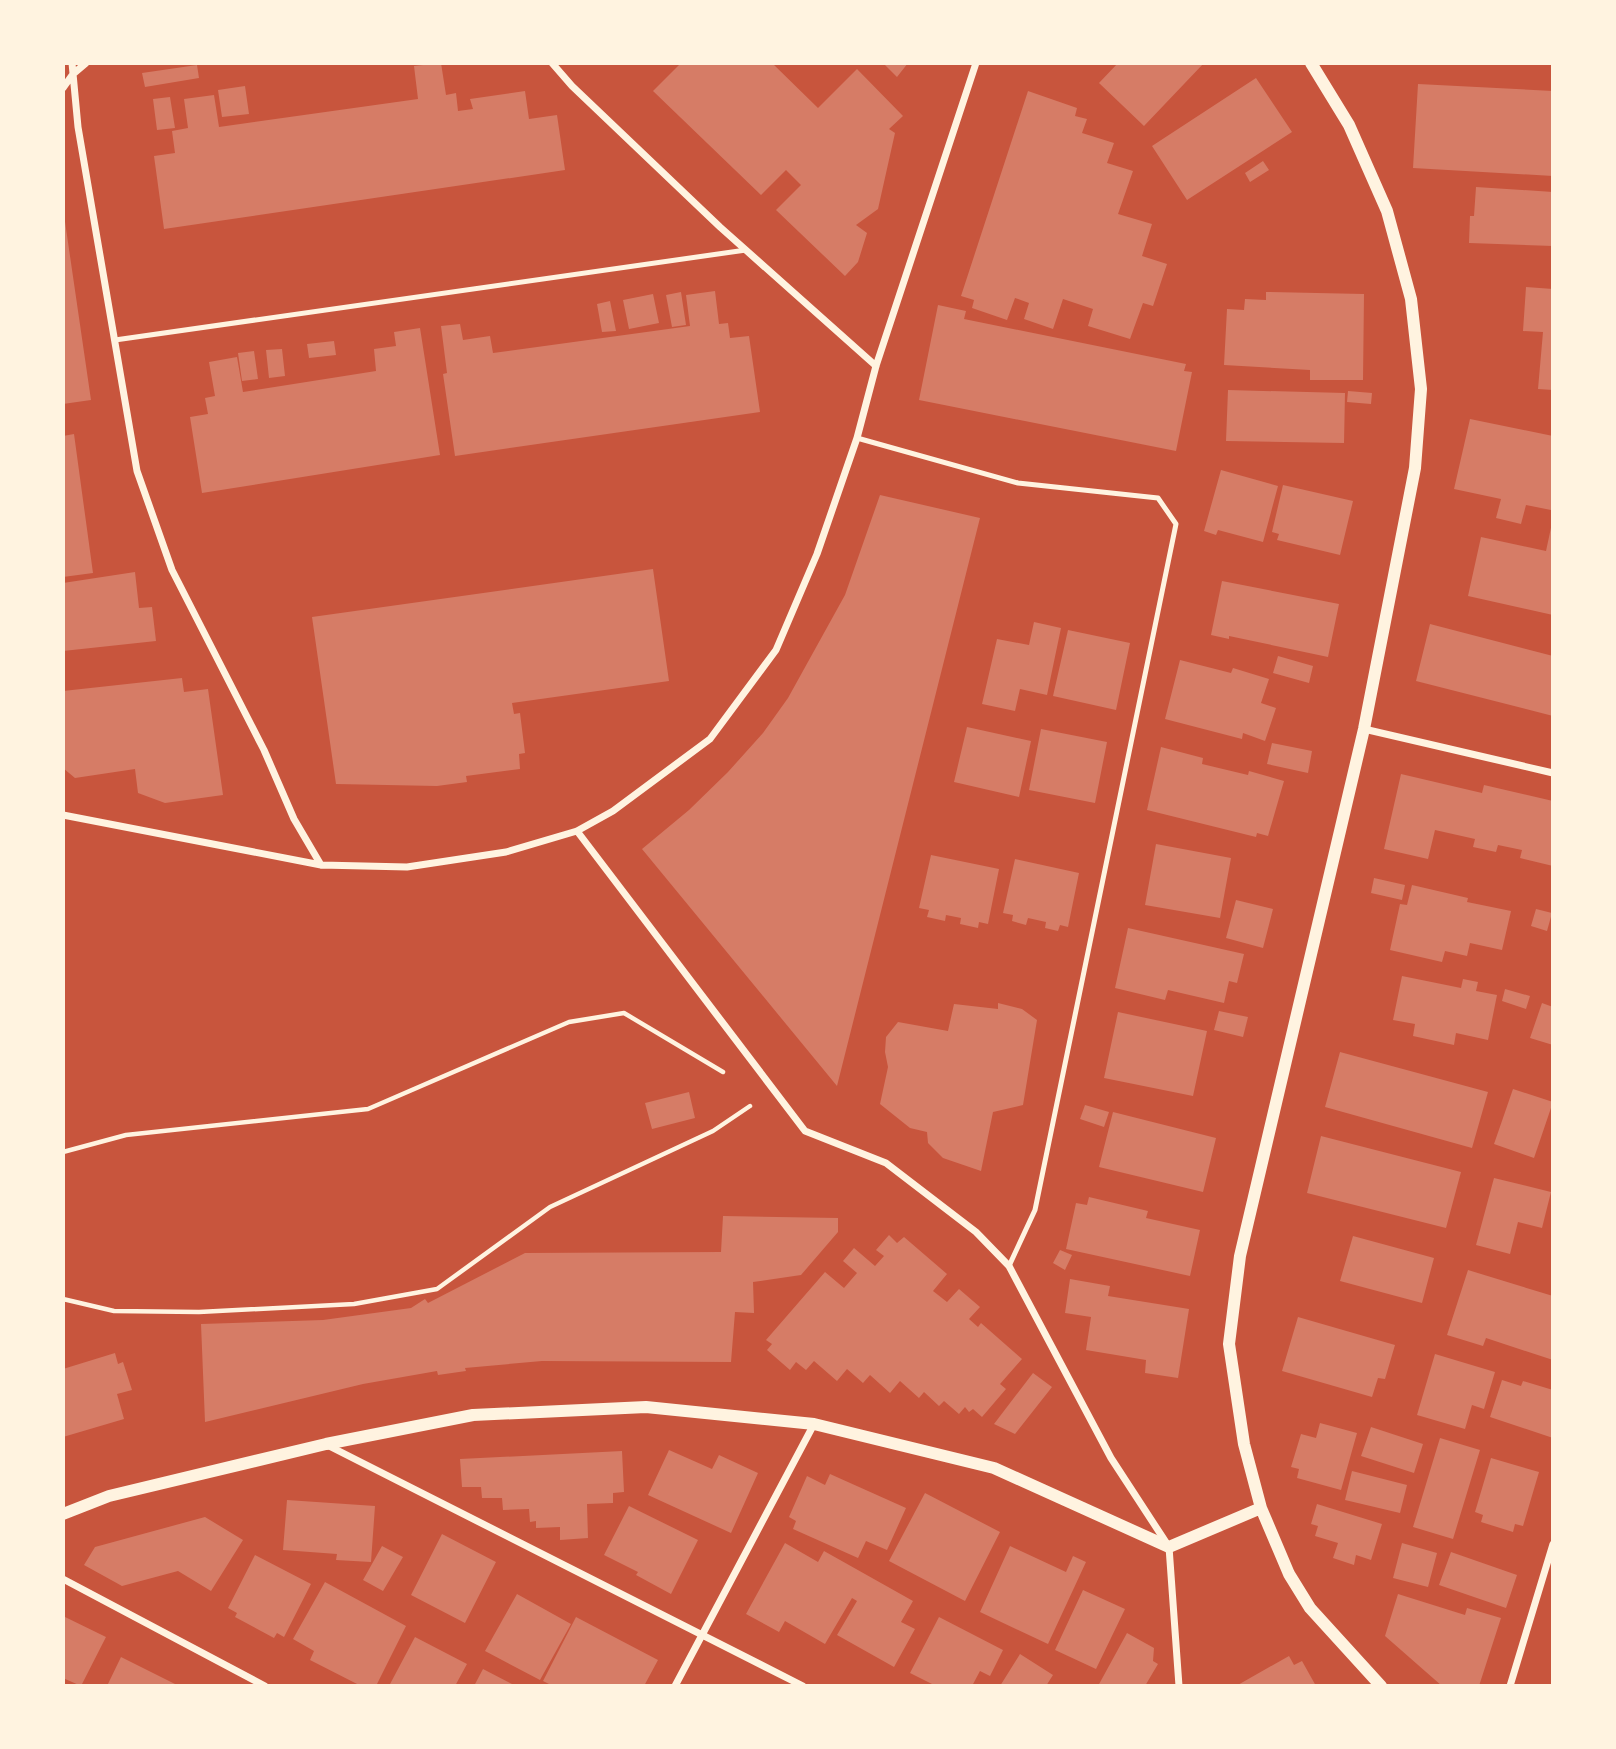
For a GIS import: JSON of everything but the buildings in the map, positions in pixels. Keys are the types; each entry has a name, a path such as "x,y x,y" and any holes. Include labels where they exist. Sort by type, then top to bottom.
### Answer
{"street":[{"path":"72,63 78,127 138,471 172,570 264,750 294,819 321,865"},
{"path":"63,88 73,74 86,63"},
{"path":"552,63 572,86 747,250 876,366"},
{"path":"63,815 321,865 407,867 506,852 576,831 613,811 710,739 776,650 817,554 857,438 876,366 976,63"},
{"path":"1311,63 1349,125 1387,211 1412,299 1421,389 1415,468 1364,729 1240,1256 1229,1344 1244,1444 1261,1508 1289,1574 1310,1608 1381,1686"},
{"path":"1364,729 1553,773"},
{"path":"576,831 806,1131 886,1163 976,1232 1009,1266 1111,1458 1169,1547 1179,1686"},
{"path":"63,1514 109,1496 326,1444 472,1415 646,1407 814,1424 994,1468 1169,1547 1261,1508"},
{"path":"675,1686 814,1424"},
{"path":"326,1444 803,1686"},
{"path":"1510,1686 1553,1544"},
{"path":"63,1579 265,1686"}],"lane":[{"path":"115,340 747,250"},
{"path":"857,438 1018,483 1158,498 1176,524 1035,1210 1009,1266"}],"path":[{"path":"63,1152 126,1135 368,1110 569,1021 624,1013 717,1069"},
{"path":"63,1299 114,1311 199,1312 354,1304 437,1289 550,1207 713,1131 774,1089"}]}
